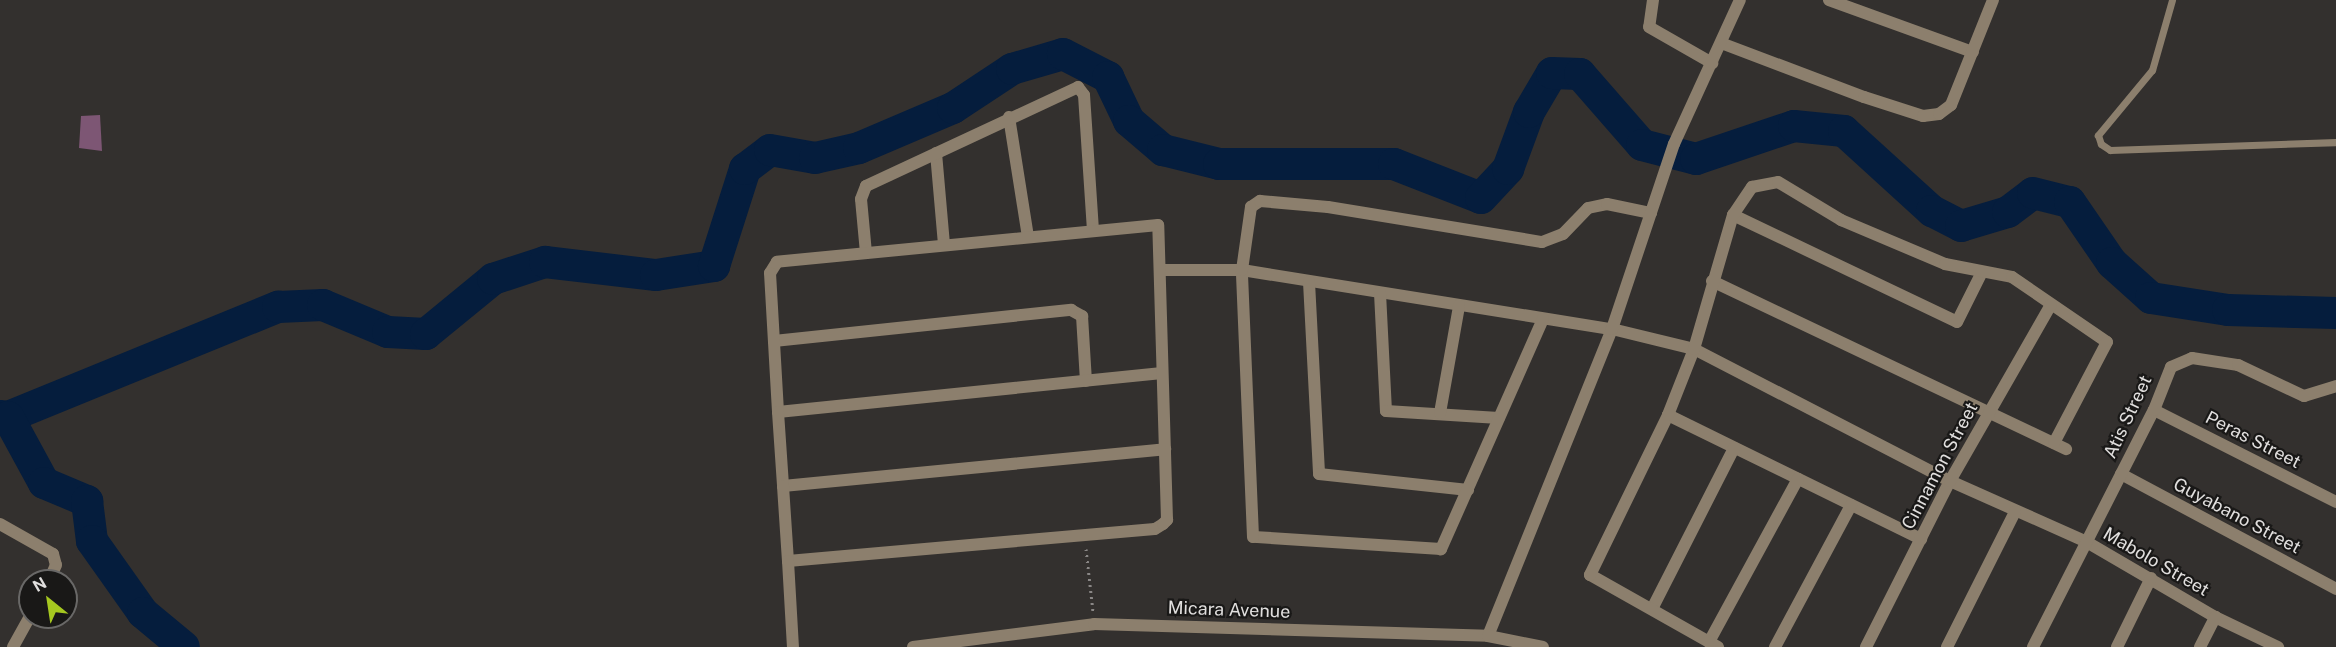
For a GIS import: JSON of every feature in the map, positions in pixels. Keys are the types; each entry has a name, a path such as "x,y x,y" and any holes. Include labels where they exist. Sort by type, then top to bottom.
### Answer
{"street":[{"path":"1653,0 1649,27 1712,63"},
{"path":"1492,640 1612,329 1674,144 1740,0"},
{"path":"1829,0 1973,52"},
{"path":"1721,43 1923,116 1939,114 1951,105 1993,0"},
{"path":"866,253 861,199 866,186 1009,117 1078,87 1084,95 1093,231"},
{"path":"1009,117 1028,237"},
{"path":"936,153 944,245"},
{"path":"1798,479 1713,644 1590,575 1668,415 1694,349 1733,215 1752,187 1778,182 1841,220 1945,264 2012,277 2107,342 2054,443"},
{"path":"1543,319 1441,549 1253,537 1242,270 1247,218 1251,207 1260,201 1351,210 1542,243 1563,234 1588,208 1608,204 1651,213"},
{"path":"1733,215 1957,322 1982,272"},
{"path":"788,561 1085,535 1163,524 1167,520 1162,373 1162,270 1158,225 777,262 770,273 778,412 788,561 794,647"},
{"name":"Mabolo Street","path":"1162,270 1242,270 1612,329 1694,349 1950,481 2085,542 2215,617 2278,647"},
{"path":"1712,281 2066,449"},
{"path":"1309,282 1319,474 1468,490"},
{"path":"1380,293 1386,411 1499,418"},
{"name":"Cinnamon Street","path":"1866,647 1950,481 2051,305"},
{"path":"1440,413 1458,306"},
{"path":"774,341 1071,310 1082,316 1086,381"},
{"name":"Atis Street","path":"2033,647 2154,410 2171,367 2192,358 2238,365 2304,396 2336,386"},
{"path":"778,412 1162,373"},
{"name":"Peras Street","path":"2154,410 2336,502"},
{"path":"1668,415 1921,539"},
{"path":"1652,609 1734,448"},
{"path":"783,486 1165,449"},
{"name":"Guyabano Street","path":"2121,474 2336,589"},
{"path":"1775,647 1851,505"},
{"path":"1947,647 2015,512"},
{"path":"2,529 52,554 56,566 55,569"},
{"path":"2117,647 2151,578"},
{"path":"2199,647 2215,617"},
{"name":"Micara Avenue","path":"913,647 1094,624 1492,640 1543,647"},
{"path":"13,647 23,629"}],"lane":[{"path":"2172,0 2152,70 2098,135 2101,144 2110,150 2336,142"}],"path":[{"path":"1085,535 1094,624"}],"building":[{"path":"100,115 102,151 79,148 81,116"}],"waterway":[{"path":"0,416 8,417 278,307 323,305 388,332 426,334 493,279 545,262 656,275 714,266 745,169 770,150 815,158 859,148 953,108 1012,69 1063,54 1108,77 1129,121 1163,150 1219,164 1394,164 1481,198 1508,169 1529,112 1552,73 1580,74 1642,145 1696,159 1794,126 1844,131 1932,211 1961,226 2008,212 2033,193 2070,202 2112,263 2151,298 2228,310 2336,313"},
{"path":"8,417 44,483 87,501 92,541 143,613 184,647"}]}
